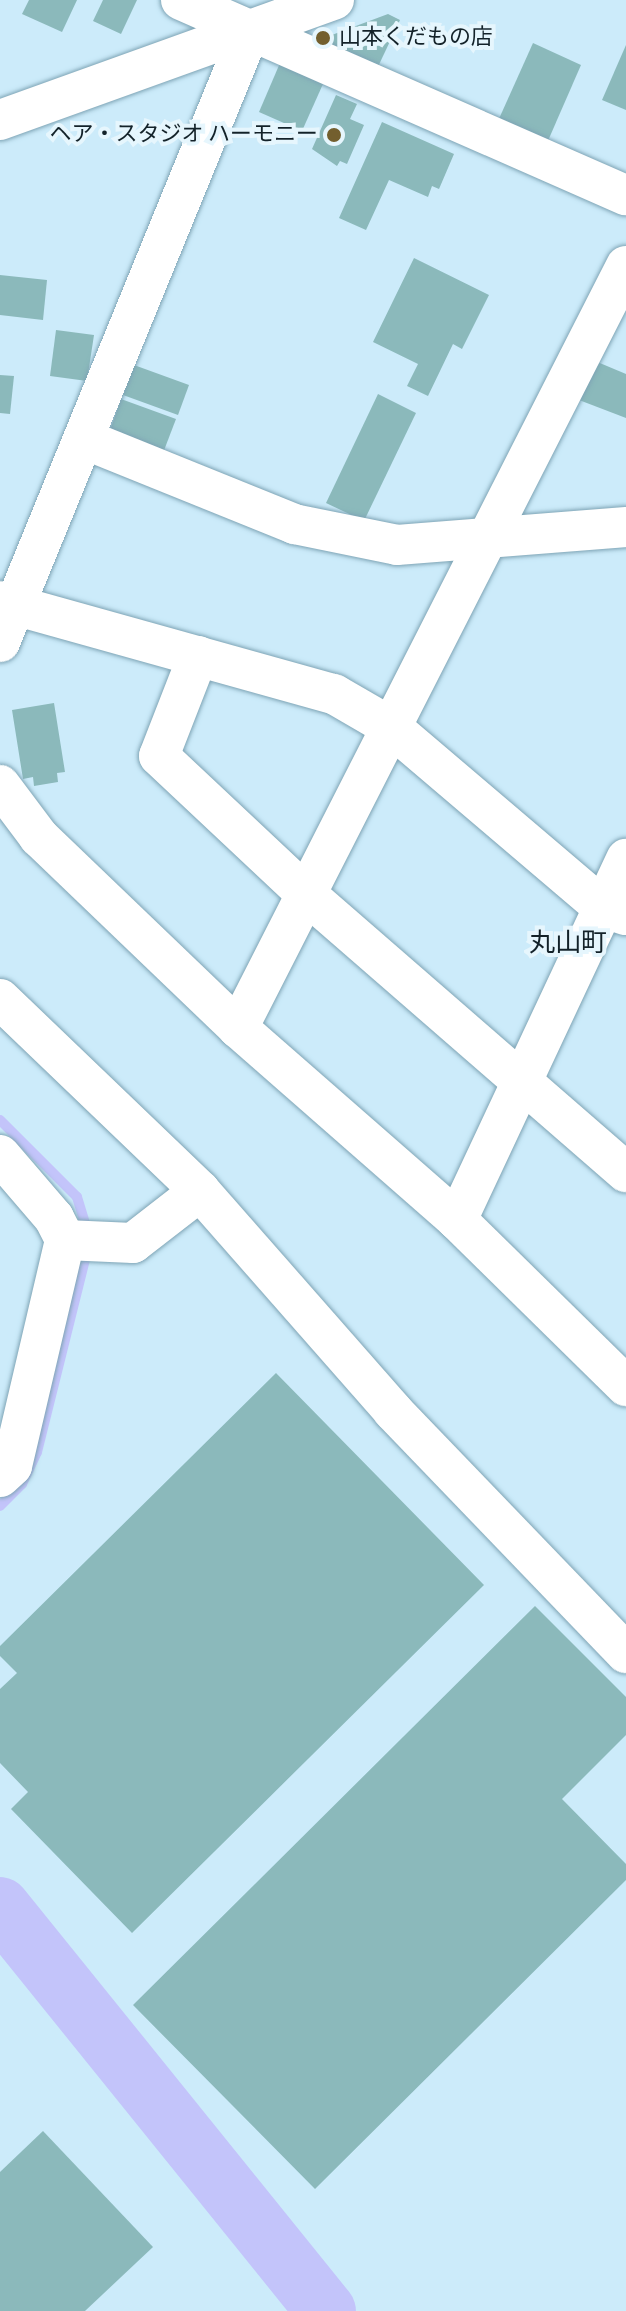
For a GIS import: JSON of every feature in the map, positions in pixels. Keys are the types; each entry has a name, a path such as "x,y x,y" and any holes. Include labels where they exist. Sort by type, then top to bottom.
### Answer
{"street":[{"path":"181,0 243,18 626,195"},
{"path":"0,120 243,18 334,0"},
{"path":"0,642 7,603 84,439 243,18"},
{"path":"238,1028 485,535 626,266"},
{"path":"84,439 294,524 397,545 485,535 626,527"},
{"path":"7,603 334,694 391,727 615,911"},
{"path":"198,656 159,756 306,894 626,1172"},
{"path":"0,785 39,837 238,1028 457,1220 626,1386"},
{"path":"457,1220 615,911 626,859"},
{"path":"0,999 200,1191 393,1411 626,1653"},
{"path":"0,1155 54,1218 79,1241 133,1243 200,1191"},
{"path":"0,1477 12,1466 79,1241"}],"building":[{"path":"29,0 77,0 62,32 22,14"},
{"path":"103,0 137,0 121,34 93,21"},
{"path":"388,14 400,20 376,71 313,42"},
{"path":"533,43 581,65 547,143 498,121"},
{"path":"626,45 626,110 602,100"},
{"path":"283,56 327,75 302,131 259,112"},
{"path":"336,95 357,104 350,119 364,125 347,164 340,161 337,166 312,149"},
{"path":"382,122 454,154 439,189 432,186 428,197 389,180 366,230 339,218"},
{"path":"414,258 489,295 462,349 453,344 428,396 407,386 418,364 373,342"},
{"path":"0,275 47,280 43,320 0,315"},
{"path":"56,330 94,335 87,381 50,376"},
{"path":"595,361 626,374 626,418 579,400"},
{"path":"134,365 189,385 178,415 123,395"},
{"path":"0,375 14,376 10,414 0,413"},
{"path":"378,394 416,413 364,521 326,503"},
{"path":"121,399 176,419 163,453 109,433"},
{"path":"54,703 65,772 57,773 58,782 34,786 33,777 23,779 12,710"},
{"path":"276,1373 484,1585 132,1933 11,1809 28,1792 0,1763 0,1689 17,1673 0,1656 0,1646"},
{"path":"535,1606 626,1697 626,1735 562,1799 626,1864 626,1880 315,2189 133,2005"},
{"path":"43,2131 153,2247 85,2311 0,2311 0,2172"}],"waterway":[{"path":"0,1120 77,1197 88,1233"},
{"path":"0,1506 22,1484 37,1452 88,1248"},
{"path":"0,1907 326,2311"}],"place":[{"name":"山本くだもの店","path":"323,38"},
{"name":"ヘア・スタジオ ハーモニー","path":"334,135"}],"district":[{"name":"丸山町","path":"568,943"}]}
